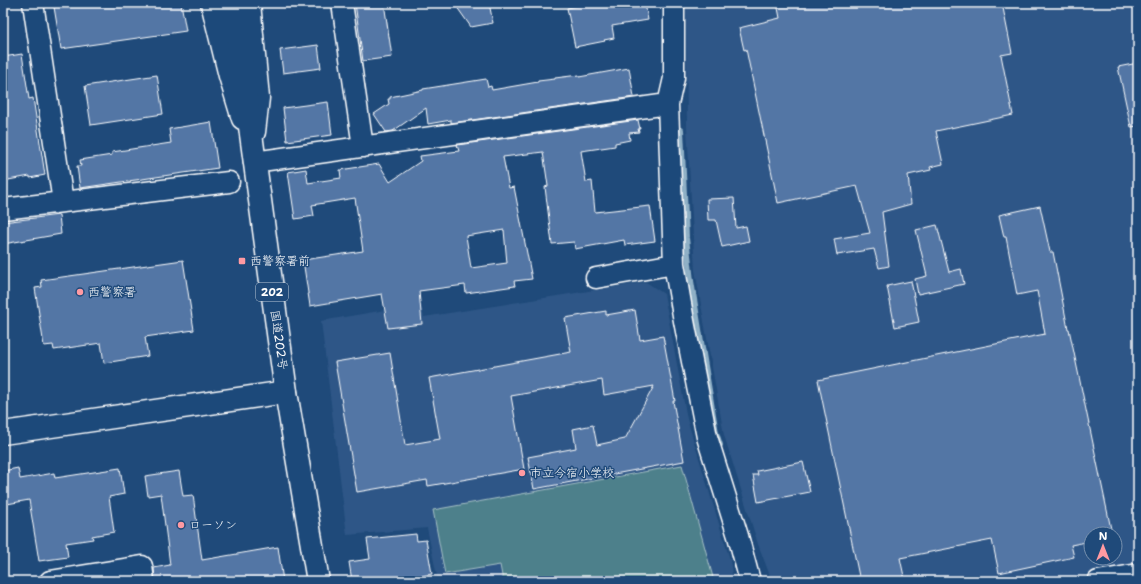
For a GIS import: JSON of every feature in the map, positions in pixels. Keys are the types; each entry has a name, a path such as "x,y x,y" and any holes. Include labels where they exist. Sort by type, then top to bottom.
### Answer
{"main road":[{"name":"国道202号","path":"232,3 286,392 318,581"},
{"path":"3,433 286,392"}],"street":[{"path":"34,3 64,202"},
{"path":"211,3 254,159"},
{"path":"250,3 259,98 254,159"},
{"path":"342,3 363,147"},
{"path":"674,3 674,78 668,104 674,264 707,437 738,536 750,581"},
{"path":"254,159 363,147 668,104"},
{"path":"3,209 229,182"},
{"path":"596,278 674,264"},
{"path":"50,581 142,566 144,581"},
{"path":"1098,581 1138,574"}],"shaded area":[{"path":"686,3 1138,3 1138,565 1049,581 772,581 758,544 724,435 695,270 687,126"},
{"name":"市立今宿小学校","path":"646,282 664,294 687,419 730,560 733,581 438,581 427,528 347,535 321,321 421,304 424,317"}],"green space":[{"path":"682,465 714,581 503,581 500,565 445,574 433,510"}],"building":[{"path":"79,3 181,3 186,31 61,49 54,7"},
{"path":"355,3 384,3 392,57 363,61"},
{"path":"454,3 489,3 493,23 471,27"},
{"path":"595,3 645,3 648,20 612,26 614,38 575,47 567,8"},
{"path":"777,3 1002,3 1012,53 1001,55 1013,115 936,131 943,164 930,167 931,170 908,175 911,204 882,212 889,266 879,268 874,249 837,255 834,239 870,233 857,186 778,203 746,49 744,50 739,28 780,18"},
{"path":"318,45 321,68 283,73 280,50"},
{"path":"22,54 29,99 33,98 45,175 3,181 3,57"},
{"path":"1138,63 1138,126 1131,127 1118,67"},
{"path":"629,68 634,97 451,123 451,120 428,124 426,108 393,131 386,132 374,114 389,104 388,99 390,99 390,97 423,89 486,79 488,87 491,86 492,90 555,78 579,75 579,77"},
{"path":"157,75 163,114 91,125 85,86"},
{"path":"328,102 332,135 287,141 283,108"},
{"path":"638,120 640,129 638,129 639,132 629,133 630,140 615,143 615,146 581,151 586,182 592,181 595,212 650,206 655,241 625,245 624,240 575,249 574,242 552,244 545,187 548,186 543,152 503,157 509,188 514,187 532,279 514,281 515,286 466,293 465,285 419,291 422,324 388,328 382,294 310,306 303,260 363,251 355,198 312,205 314,216 295,219 288,172 306,169 308,183 341,178 340,170 379,164 390,182 421,161 420,156 459,151 457,145","holes":["504,230 507,263 471,268 466,236"]},
{"path":"211,122 218,168 80,188 77,166 81,166 80,160 112,155 112,152 171,143 169,129"},
{"path":"734,198 736,228 746,226 749,241 722,247 716,220 708,220 707,199"},
{"path":"1040,206 1050,252 1053,252 1110,526 1083,526 1083,543 1071,545 1074,557 999,573 992,540 900,558 905,581 860,581 818,380 1045,334 1037,291 1017,295 1006,237 1004,237 999,215"},
{"path":"59,215 61,234 3,244 3,222"},
{"path":"937,225 949,272 961,269 964,284 918,294 915,279 927,276 916,230"},
{"path":"183,260 194,330 145,337 148,356 104,363 101,343 54,350 53,345 44,346 35,288 42,287 41,280"},
{"path":"911,281 919,322 895,327 887,286"},
{"path":"635,310 640,340 663,336 684,461 534,489 528,457 576,448 573,429 593,425 597,445 625,439 654,386 604,395 602,380 511,396 524,469 428,486 427,480 357,492 335,362 390,353 405,445 440,439 429,378 571,352 565,318 606,311 606,315"},
{"path":"803,462 810,492 758,502 753,475 758,475 757,471"},
{"path":"18,468 20,479 54,473 55,478 120,468 124,494 109,497 114,532 92,536 93,539 66,543 68,557 39,561 29,500 7,504 3,481 3,471"},
{"path":"179,471 183,496 193,495 202,560 278,547 283,581 155,581 154,568 170,565 161,494 148,496 145,476"},
{"path":"416,534 417,541 426,540 432,574 393,581 352,581 349,562 370,559 367,539"}],"waterway":[{"path":"681,130 686,238 691,281 716,433 720,445"}],"place":[{"name":"西警察署前","path":"242,261"},
{"name":"西警察署","path":"80,292"},
{"name":"市立今宿小学校","path":"522,473"},
{"name":"ローソン","path":"181,525"}]}
